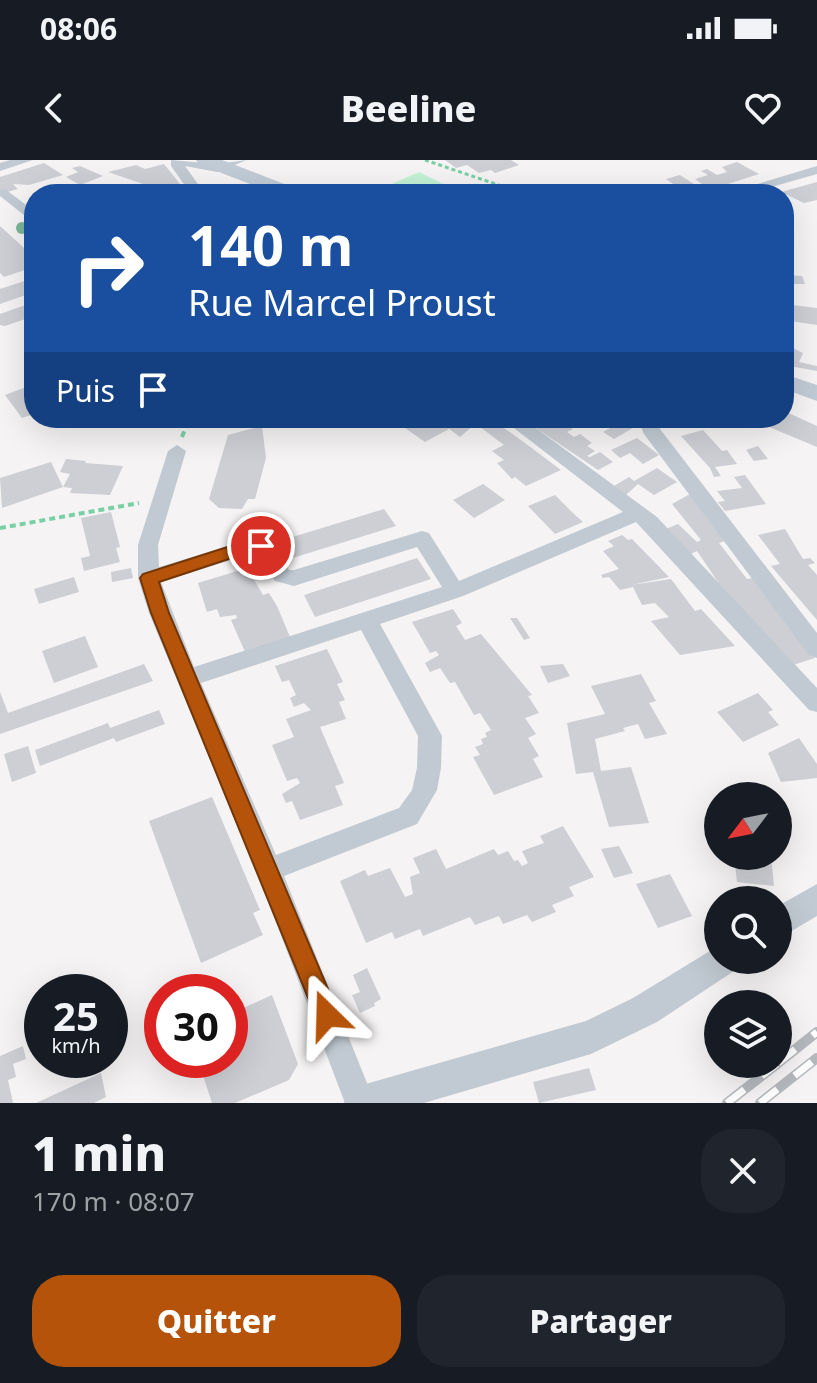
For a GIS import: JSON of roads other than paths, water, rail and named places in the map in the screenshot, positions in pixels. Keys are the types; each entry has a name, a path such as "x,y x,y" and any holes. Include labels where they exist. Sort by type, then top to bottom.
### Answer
{"main road":[{"path":"223,162 271,184"},
{"path":"794,385 817,394"}],"street":[{"path":"0,167 26,160"},
{"path":"191,184 178,166 179,160 223,162"},
{"path":"767,184 817,170"},
{"path":"5,193 24,210"},
{"path":"524,428 639,513 686,558 817,703"},
{"path":"650,428 817,649"},
{"path":"177,451 148,545 149,578 160,613 269,870 361,1103 591,1037 645,1010 704,972"},
{"path":"189,678 455,591 639,513"},
{"path":"149,578 255,545 266,551 282,576 294,578 422,538 455,591"},
{"path":"269,870 408,816 421,805 432,754 430,736 367,621"},
{"path":"792,915 817,898"}],"railway":[{"path":"792,1052 817,1032"},
{"path":"760,1103 817,1058"},
{"path":"727,1103 759,1078"}]}
